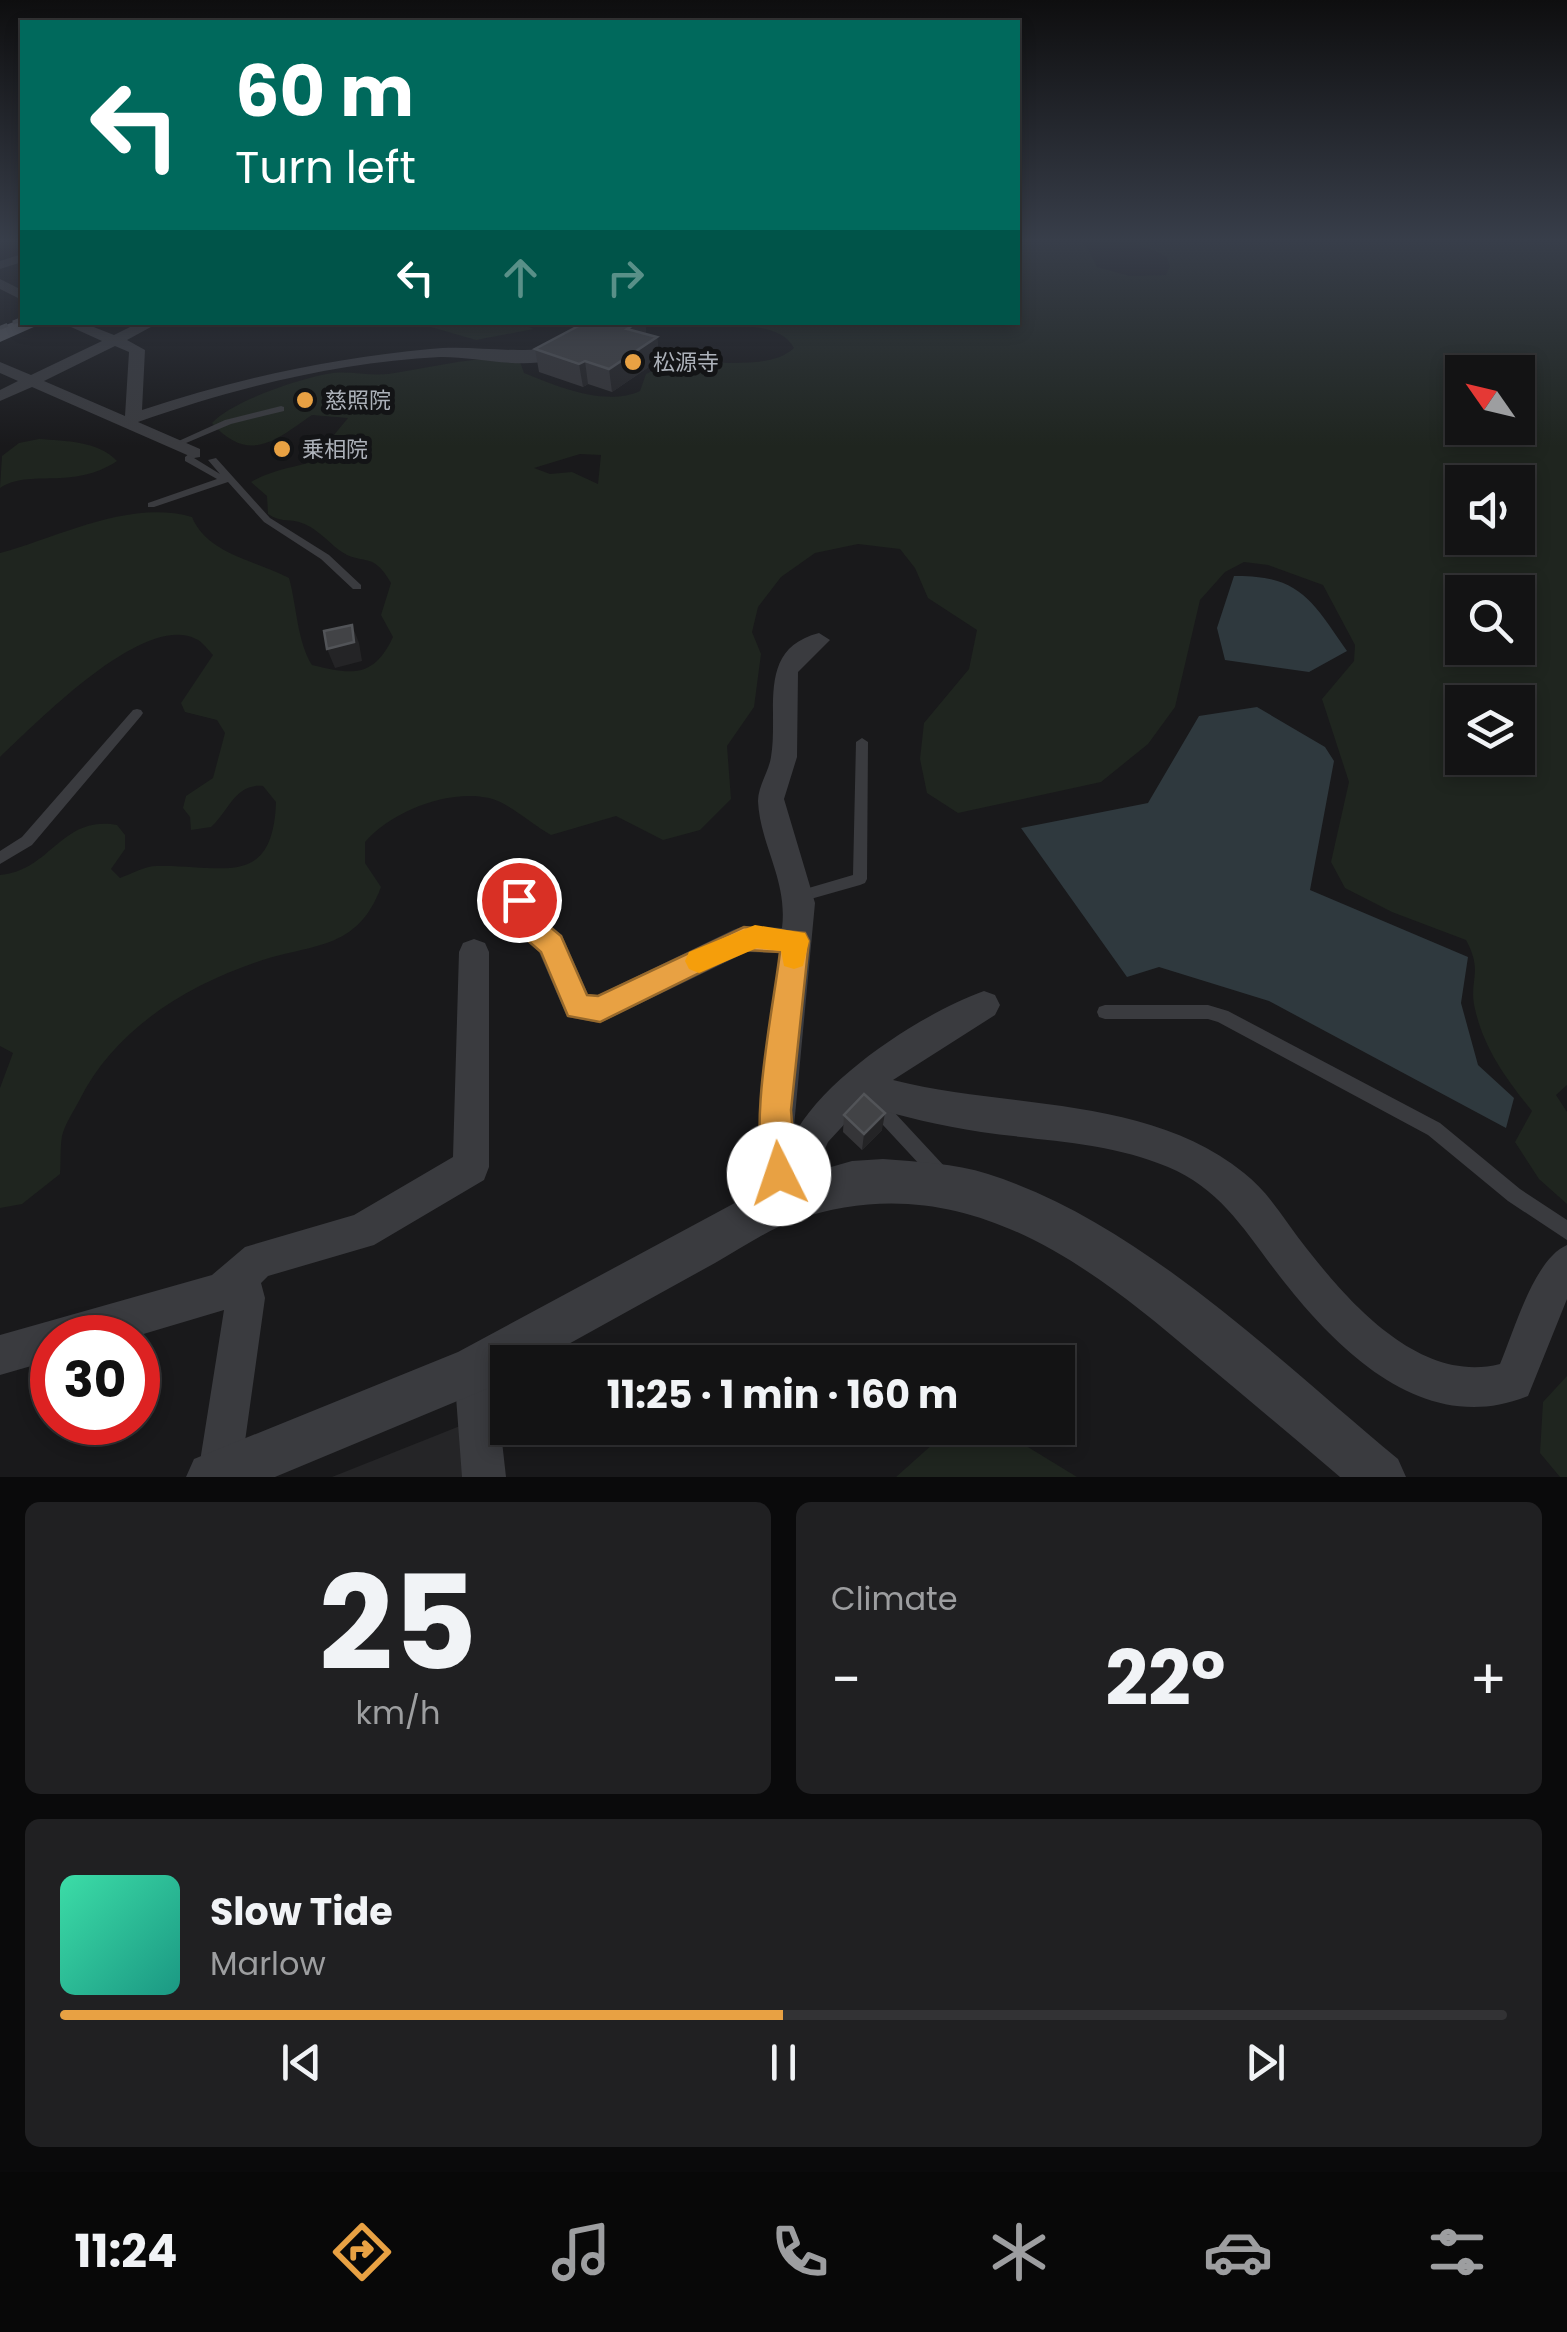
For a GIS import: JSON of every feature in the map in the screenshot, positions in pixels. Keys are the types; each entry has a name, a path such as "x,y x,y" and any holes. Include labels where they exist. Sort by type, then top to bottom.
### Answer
{"main road":[{"path":"0,335 26,325"}],"street":[{"path":"75,325 137,350 131,420"},
{"path":"0,396 147,325"},
{"path":"131,420 297,374 451,351 550,358 590,338"},
{"path":"0,367 131,420 204,457"},
{"path":"784,1201 775,1148 776,1110 800,896 771,814 770,798 784,757 786,671 798,655 819,640"},
{"path":"519,900 526,923 551,944 578,1007 600,1009 744,938 796,941"},
{"path":"140,1315 223,1291 258,1260 360,1232 471,1167 474,952"},
{"path":"784,1201 818,1127 860,1088 984,1005"},
{"path":"860,1088 973,1114 1116,1135 1185,1157 1233,1187 1308,1280 1363,1336 1427,1377 1462,1388 1490,1392 1513,1381 1554,1283 1567,1264"},
{"path":"216,1476 474,1370 784,1201 852,1183 913,1182 952,1187 1046,1218 1109,1255 1380,1477"},
{"path":"216,1476 245,1298 241,1278"},
{"path":"0,1355 30,1346"},
{"path":"474,1370 484,1477"}],"lane":[{"path":"176,444 228,422 281,409"},
{"path":"226,478 188,458 204,457 226,478 267,520 326,557 357,587"},
{"path":"151,505 226,478"},
{"path":"0,858 27,840 137,713"},
{"path":"800,896 860,879 862,742"},
{"path":"1105,1012 1208,1012 1222,1016 1434,1129 1514,1195 1567,1231"},
{"path":"860,1088 952,1187"}],"shaded area":[{"path":"1020,308 1567,308 1567,1085 1556,1095 1567,1112 1567,1204 1539,1179 1515,1142 1532,1111 1505,1076 1484,1037 1473,999 1474,961 1466,940 1392,912 1345,888 1331,862 1349,782 1322,699 1354,661 1355,645 1323,585 1268,565 1244,562 1225,572 1200,600 1175,707 1148,744 1101,782 958,813 927,793 920,759 924,723 969,669 977,630 928,598 915,568 900,549 858,544 815,553 781,577 758,607 752,632 761,654 754,707 727,746 731,799 700,830 663,840 616,816 551,835 504,804 473,796 439,800 405,812 365,842 365,863 381,887 359,923 330,942 257,962 203,984 131,1032 94,1076 69,1118 63,1132 60,1174 22,1204 0,1208 0,1088 13,1053 0,1046 0,875 32,864 69,835 98,824 117,825 125,835 125,849 111,869 120,878 152,866 239,867 254,861 265,849 273,830 276,802 263,786 253,786 239,793 211,827 191,830 190,817 183,808 186,796 213,778 225,733 217,720 185,712 181,703 213,655 198,640 174,635 148,641 120,656 64,698 0,757 0,553 119,516 168,513 192,517 199,530 220,548 289,578 300,635 312,665 339,671 360,670 378,660 393,637 381,615 391,583 378,566 347,555 311,527 268,514 267,496 251,482 345,448 334,435 348,418 312,415 275,439 251,445 226,436 212,423 221,415 287,385 333,373 388,374 503,358 519,359 524,373 566,389 597,396 627,395 640,391 646,374 665,367 765,361 794,348 772,331 739,325 1020,325","holes":["580,454 601,455 598,484 572,472 550,474 534,468"]},
{"path":"424,325 523,325 534,329 476,340"},
{"path":"39,439 91,446 117,461 84,475 12,482 0,488 2,456 19,443"},
{"path":"1234,576 1275,580 1290,586 1313,605 1347,651 1309,672 1225,660 1217,628"},
{"path":"1257,707 1325,747 1334,761 1310,890 1468,957 1461,1003 1478,1065 1514,1098 1506,1128 1269,1001 1159,967 1127,977 1021,828 1148,803 1199,716"},
{"path":"1567,1376 1567,1477 1560,1477 1540,1453 1543,1402"},
{"path":"460,1426 470,1477 332,1477"},
{"path":"932,1445 1025,1445 1077,1477 896,1477"}],"building":[{"path":"580,325 633,325 627,329 657,337 609,369 585,361 579,364 535,349"},
{"path":"352,625 354,642 327,649 324,631"},
{"path":"864,1094 885,1113 864,1134 844,1115"}],"railway":[{"path":"0,328 20,320"}],"slow traffic":[{"path":"699,961 755,936 796,941 794,957"}],"place":[{"name":"松源寺","path":"633,362"},
{"name":"慈照院","path":"305,400"},
{"name":"乗相院","path":"282,449"}],"route":[{"path":"519,900 526,923 551,944 578,1007 600,1009 744,938 766,936 796,941 776,1110 779,1174"}]}
